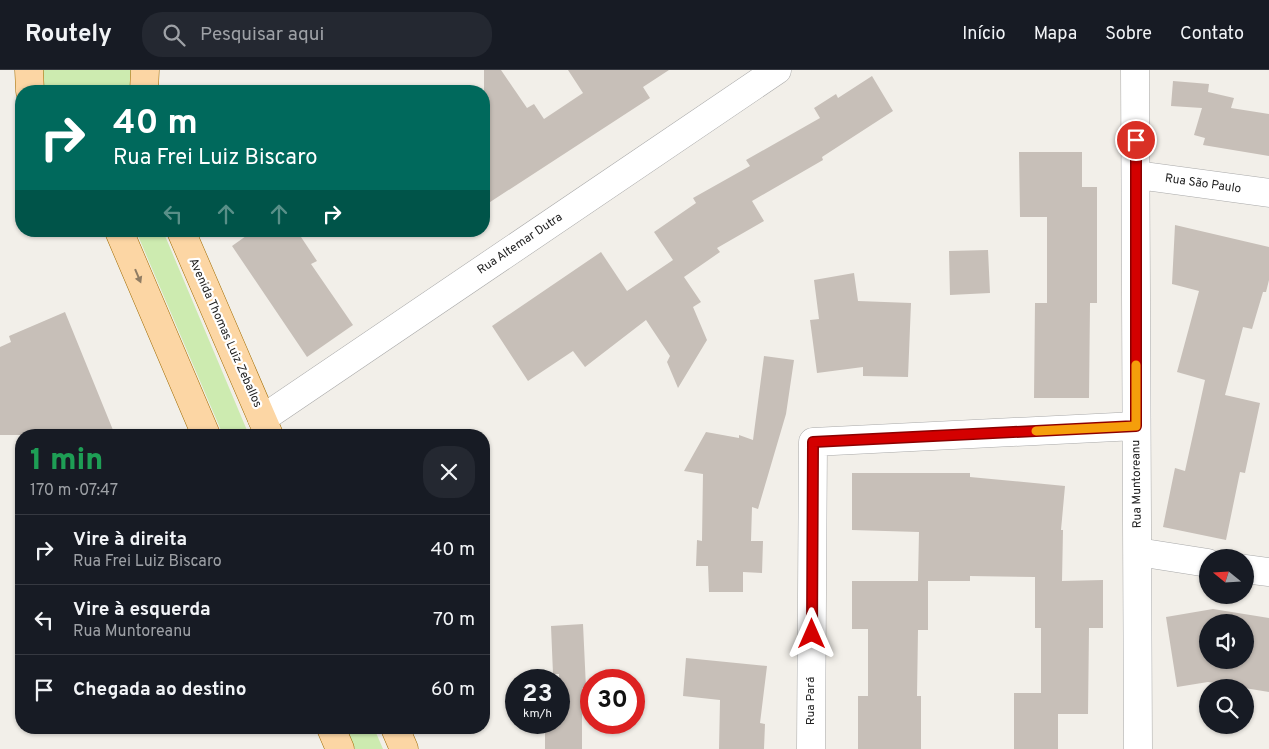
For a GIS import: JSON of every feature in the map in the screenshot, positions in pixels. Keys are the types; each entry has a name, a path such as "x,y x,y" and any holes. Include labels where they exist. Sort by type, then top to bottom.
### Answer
{"main road":[{"path":"29,70 27,77 29,85"},
{"path":"144,85 145,70"},
{"path":"122,237 203,429"},
{"name":"Avenida Thomas Luiz Zeballos","path":"183,237 266,427"},
{"path":"334,734 340,749"},
{"path":"398,734 404,749"}],"street":[{"name":"Rua Altemar Dutra","path":"266,427 777,70"},
{"name":"Rua Muntoreanu","path":"1134,70 1137,175 1138,749"},
{"name":"Rua São Paulo","path":"1137,175 1269,194"},
{"name":"Rua Pará","path":"811,749 813,442 1136,426"},
{"path":"1138,552 1199,562"},
{"path":"1254,570 1269,572"}],"green space":[{"path":"40,70 132,70 131,85 41,85"},
{"path":"139,237 166,237 246,429 220,429"},
{"path":"349,734 377,734 383,749 355,749"}],"building":[{"path":"484,70 501,70 527,108 534,104 544,119 583,93 568,70 669,70 643,87 650,98 490,202 490,85 484,85"},
{"path":"872,76 893,111 822,157 823,160 752,201 764,221 717,248 720,252 684,277 701,302 693,307 707,340 678,388 667,362 670,356 646,320 585,367 573,351 528,381 492,326 601,252 627,291 673,260 654,232 696,203 693,198 750,166 746,160 820,118 814,108 836,94 838,98"},
{"path":"1173,81 1209,84 1208,92 1234,98 1231,108 1269,114 1269,156 1203,145 1205,138 1194,135 1202,108 1171,106"},
{"path":"1019,152 1082,152 1082,187 1097,187 1097,303 1090,303 1089,398 1034,398 1035,303 1047,303 1047,217 1020,217"},
{"path":"1175,225 1269,247 1269,280 1266,292 1263,292 1252,329 1243,327 1225,395 1260,403 1245,473 1240,472 1226,540 1163,527 1175,468 1185,471 1205,380 1177,372 1199,291 1172,284"},
{"path":"245,237 301,237 317,261 311,264 353,325 307,357 232,246"},
{"path":"988,250 990,293 950,295 949,251"},
{"path":"854,273 858,301 911,303 908,377 863,376 863,367 817,373 810,320 819,319 814,280"},
{"path":"65,312 113,429 15,429 15,435 0,435 0,347 11,342 9,336"},
{"path":"764,356 794,360 786,414 758,509 752,507 751,541 763,541 762,573 743,572 743,592 709,592 708,566 696,566 697,540 702,541 703,474 684,471 706,432 739,438 739,435 753,440"},
{"path":"852,473 970,473 970,477 1065,486 1061,530 1063,530 1062,581 1103,580 1103,628 1089,628 1088,714 1058,714 1058,749 1014,749 1014,693 1041,693 1041,628 1035,628 1035,577 970,576 970,581 918,581 919,532 852,530"},
{"path":"852,581 928,581 928,630 918,630 917,696 921,696 921,749 858,749 858,696 868,696 868,629 852,629"},
{"path":"1213,609 1244,614 1199,614 1199,669 1254,669 1254,616 1269,618 1269,692 1254,690 1254,679 1199,679 1199,683 1177,687 1166,617"},
{"path":"583,624 585,669 580,669 580,734 582,734 582,749 545,749 545,734 570,734 570,669 553,669 551,626"},
{"path":"686,658 767,666 760,723 765,724 764,749 719,749 720,700 683,696"}],"slow traffic":[{"path":"1036,431 1136,426 1136,365"}],"route":[{"path":"812,634 813,442 1136,426 1136,140"}]}
